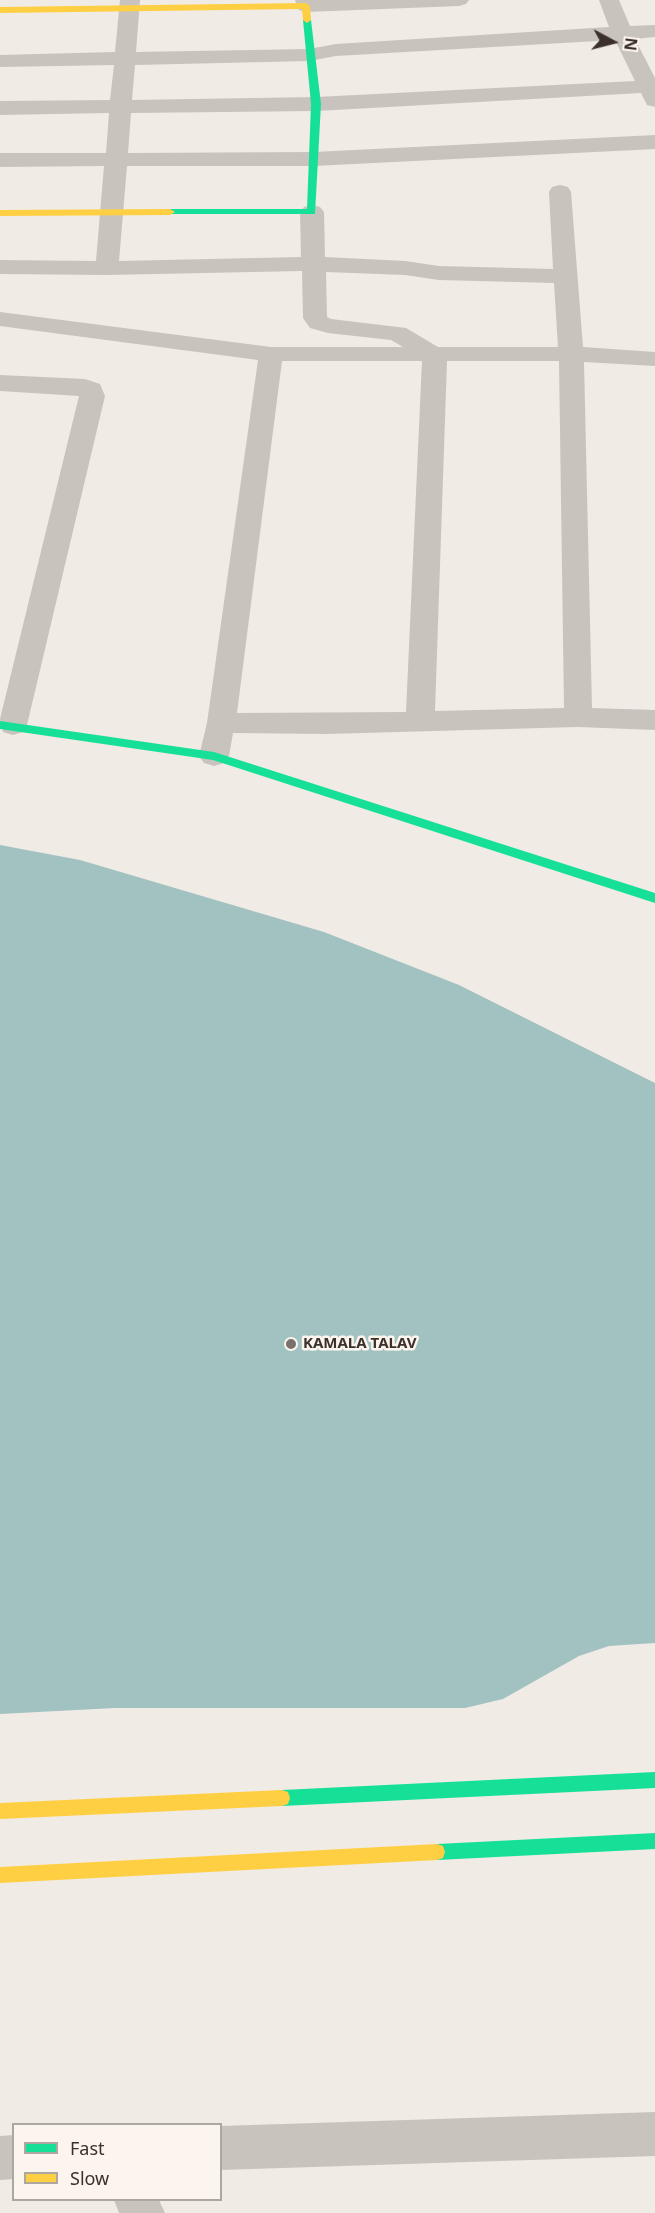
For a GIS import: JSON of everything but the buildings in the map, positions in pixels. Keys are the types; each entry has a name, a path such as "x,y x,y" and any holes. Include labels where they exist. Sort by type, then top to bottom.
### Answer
{"street":[{"path":"0,10 44,5 459,0"},
{"path":"0,108 316,104 653,91 622,33 609,0"},
{"path":"306,3 309,55 316,104 312,212 315,318 319,323 328,326 397,333 435,355"},
{"path":"107,268 114,213 129,4"},
{"path":"0,61 309,55 336,50 655,31"},
{"path":"0,160 314,159 655,142"},
{"path":"560,192 571,354 578,717"},
{"path":"0,213 312,212"},
{"path":"0,267 107,268 313,264 405,268 439,273 566,276"},
{"path":"0,319 271,354 571,354 655,359"},
{"path":"214,756 221,723 271,354"},
{"path":"420,720 435,355"},
{"path":"0,383 85,387 91,389 92,396 7,725 214,756 655,898"},
{"path":"221,723 327,724 578,717 655,720"},
{"path":"0,1811 655,1780"},
{"path":"0,1875 655,1841"},
{"path":"222,2148 655,2134"}],"water":[{"path":"0,845 80,860 324,932 459,985 655,1083 655,1643 609,1646 579,1656 503,1699 465,1708 115,1708 0,1714"}],"traffic: fast":[{"path":"170,212 312,212 316,104 307,20"},
{"path":"0,725 214,756 655,898"},
{"path":"282,1798 655,1780"},
{"path":"437,1852 655,1841"}],"traffic: slow":[{"path":"0,10 306,6 307,20"},
{"path":"0,213 170,212"},
{"path":"0,1811 282,1798"},
{"path":"0,1875 437,1852"}],"place":[{"name":"KAMALA TALAV","path":"291,1344"}]}
